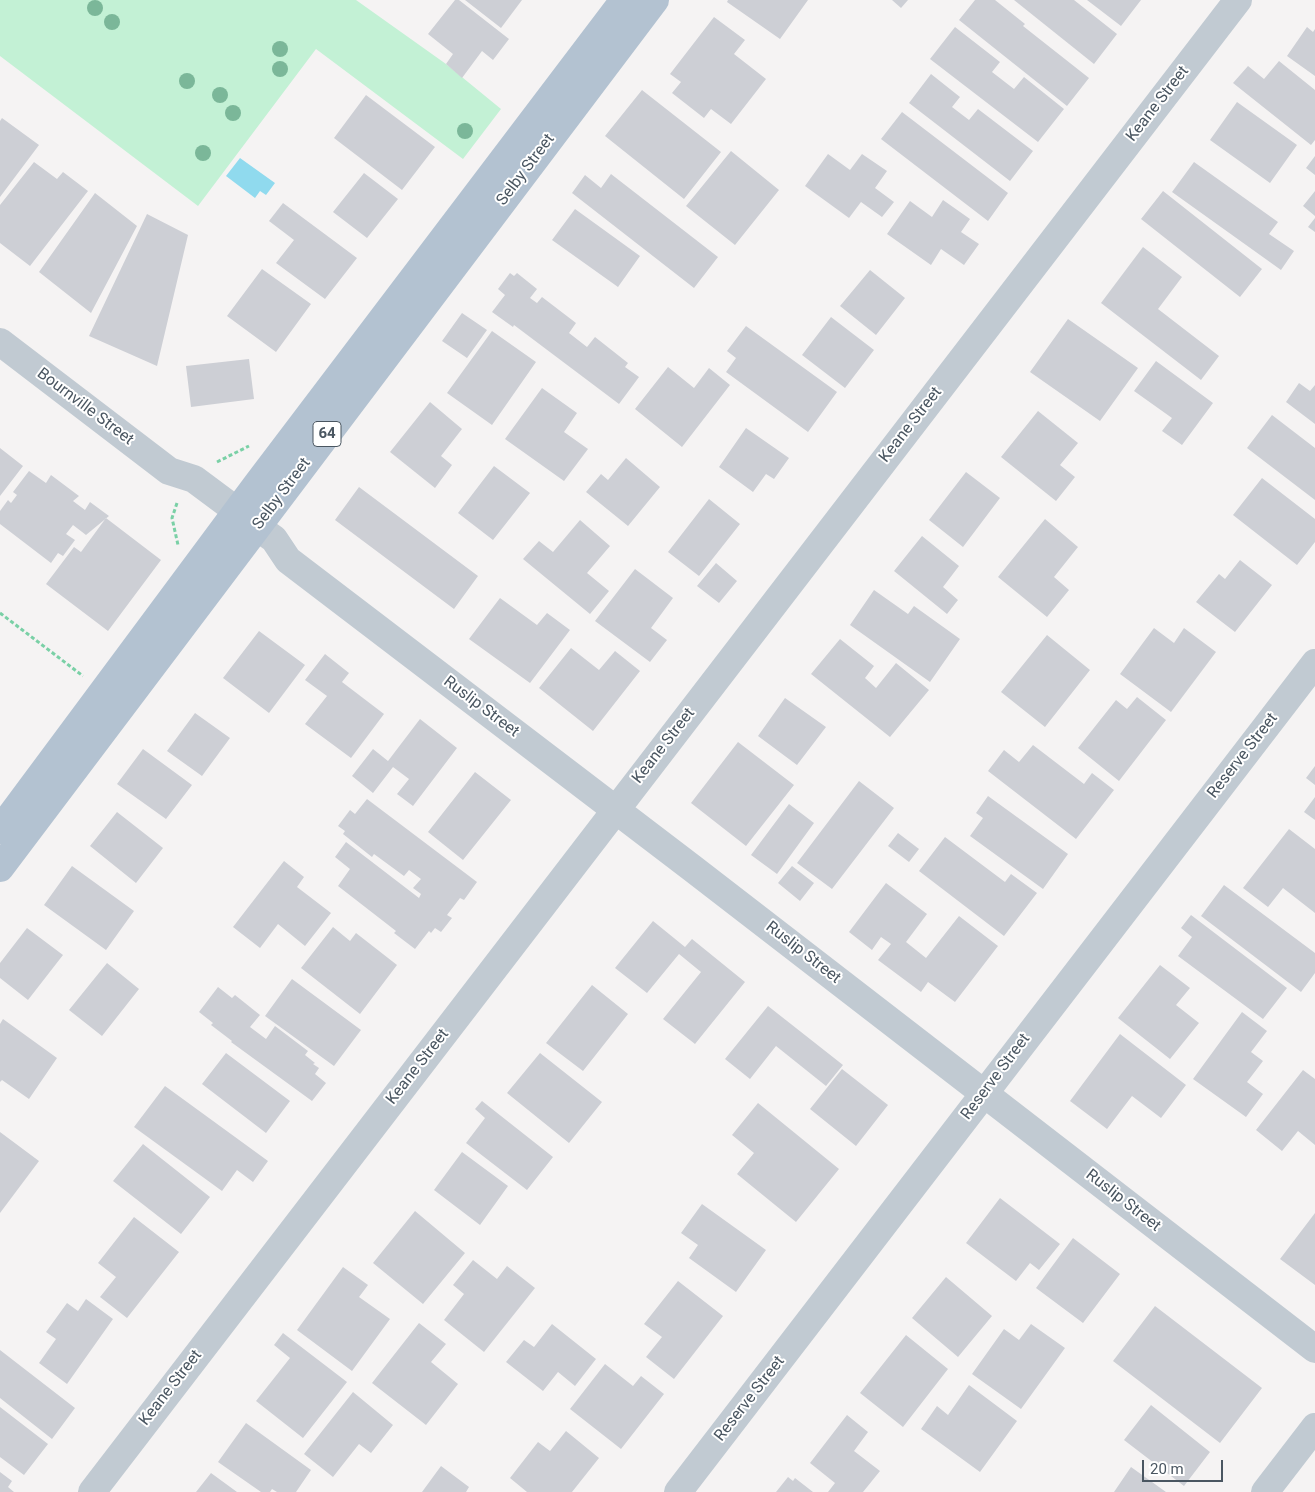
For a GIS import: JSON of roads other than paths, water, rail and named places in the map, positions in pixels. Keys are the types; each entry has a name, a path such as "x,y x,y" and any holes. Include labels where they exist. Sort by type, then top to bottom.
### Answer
{"main road":[{"name":"Selby Street","path":"0,868 242,526 624,0"},
{"name":"Selby Street","path":"0,830 103,691 242,526 654,0"}],"street":[{"name":"Keane Street","path":"92,1492 1238,0"},
{"name":"Bournville Street","path":"0,342 169,470 184,492 242,526"},
{"name":"Ruslip Street","path":"242,526 274,539 288,560 616,809 1315,1350"},
{"name":"Reserve Street","path":"678,1492 1315,663"},
{"path":"1265,1492 1315,1427"}],"water":[{"path":"240,158 275,183 266,195 260,191 255,198 226,176"}]}
